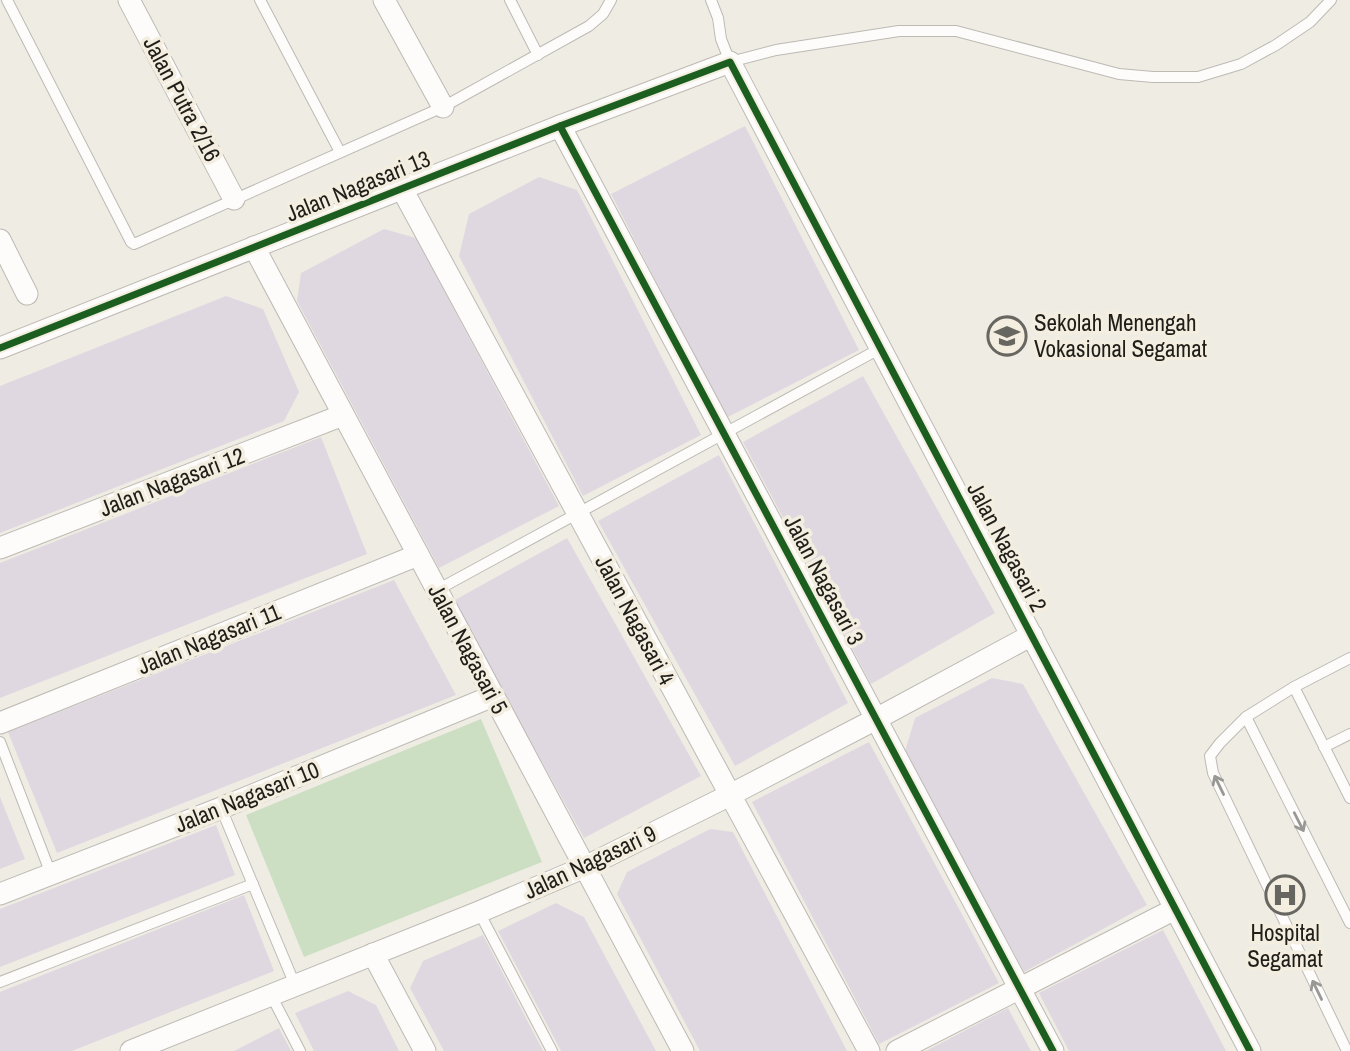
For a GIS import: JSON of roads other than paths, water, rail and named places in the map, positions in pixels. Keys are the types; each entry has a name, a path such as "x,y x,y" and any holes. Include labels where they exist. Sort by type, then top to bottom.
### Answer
{"street":[{"name":"Jalan Putra 2/16","path":"129,0 234,199"},
{"path":"383,0 443,107"},
{"name":"Jalan Nagasari 13","path":"0,348 560,126 730,62"},
{"name":"Jalan Nagasari 2","path":"730,62 1250,1051"},
{"name":"Jalan Nagasari 3","path":"560,126 1054,1051"},
{"name":"Jalan Nagasari 4","path":"402,189 869,1051"},
{"path":"0,240 27,294"},
{"name":"Jalan Nagasari 5","path":"254,247 683,1051"},
{"name":"Jalan Nagasari 12","path":"0,548 343,415"},
{"name":"Jalan Nagasari 11","path":"0,723 418,555"},
{"name":"Jalan Nagasari 9","path":"131,1051 165,1045 271,995 584,867 730,795 1032,635"},
{"name":"Jalan Nagasari 10","path":"0,894 222,808 493,696"},
{"path":"897,1051 1175,909"},
{"path":"373,954 425,1051"}],"lane":[{"path":"7,0 134,244 443,107 589,26 603,14 611,0"},
{"path":"260,0 340,152"},
{"path":"510,0 538,55"},
{"path":"711,0 730,62 776,50 899,31 956,32 1119,74 1153,77 1198,77 1241,64 1310,22 1331,0"},
{"path":"437,590 881,348"},
{"path":"1347,1051 1213,773 1210,756 1246,717 1294,687 1350,658"},
{"path":"1294,687 1350,798"},
{"path":"1246,717 1350,923"},
{"path":"1324,747 1350,734"},
{"path":"0,743 51,873"},
{"path":"222,808 295,985"},
{"path":"0,982 253,884"},
{"path":"479,912 552,1051"},
{"path":"271,995 300,1051"}],"place":[{"name":"Sekolah Menengah Vokasional Segamat","path":"1007,336"},
{"name":"Hospital Segamat","path":"1285,895"}]}
